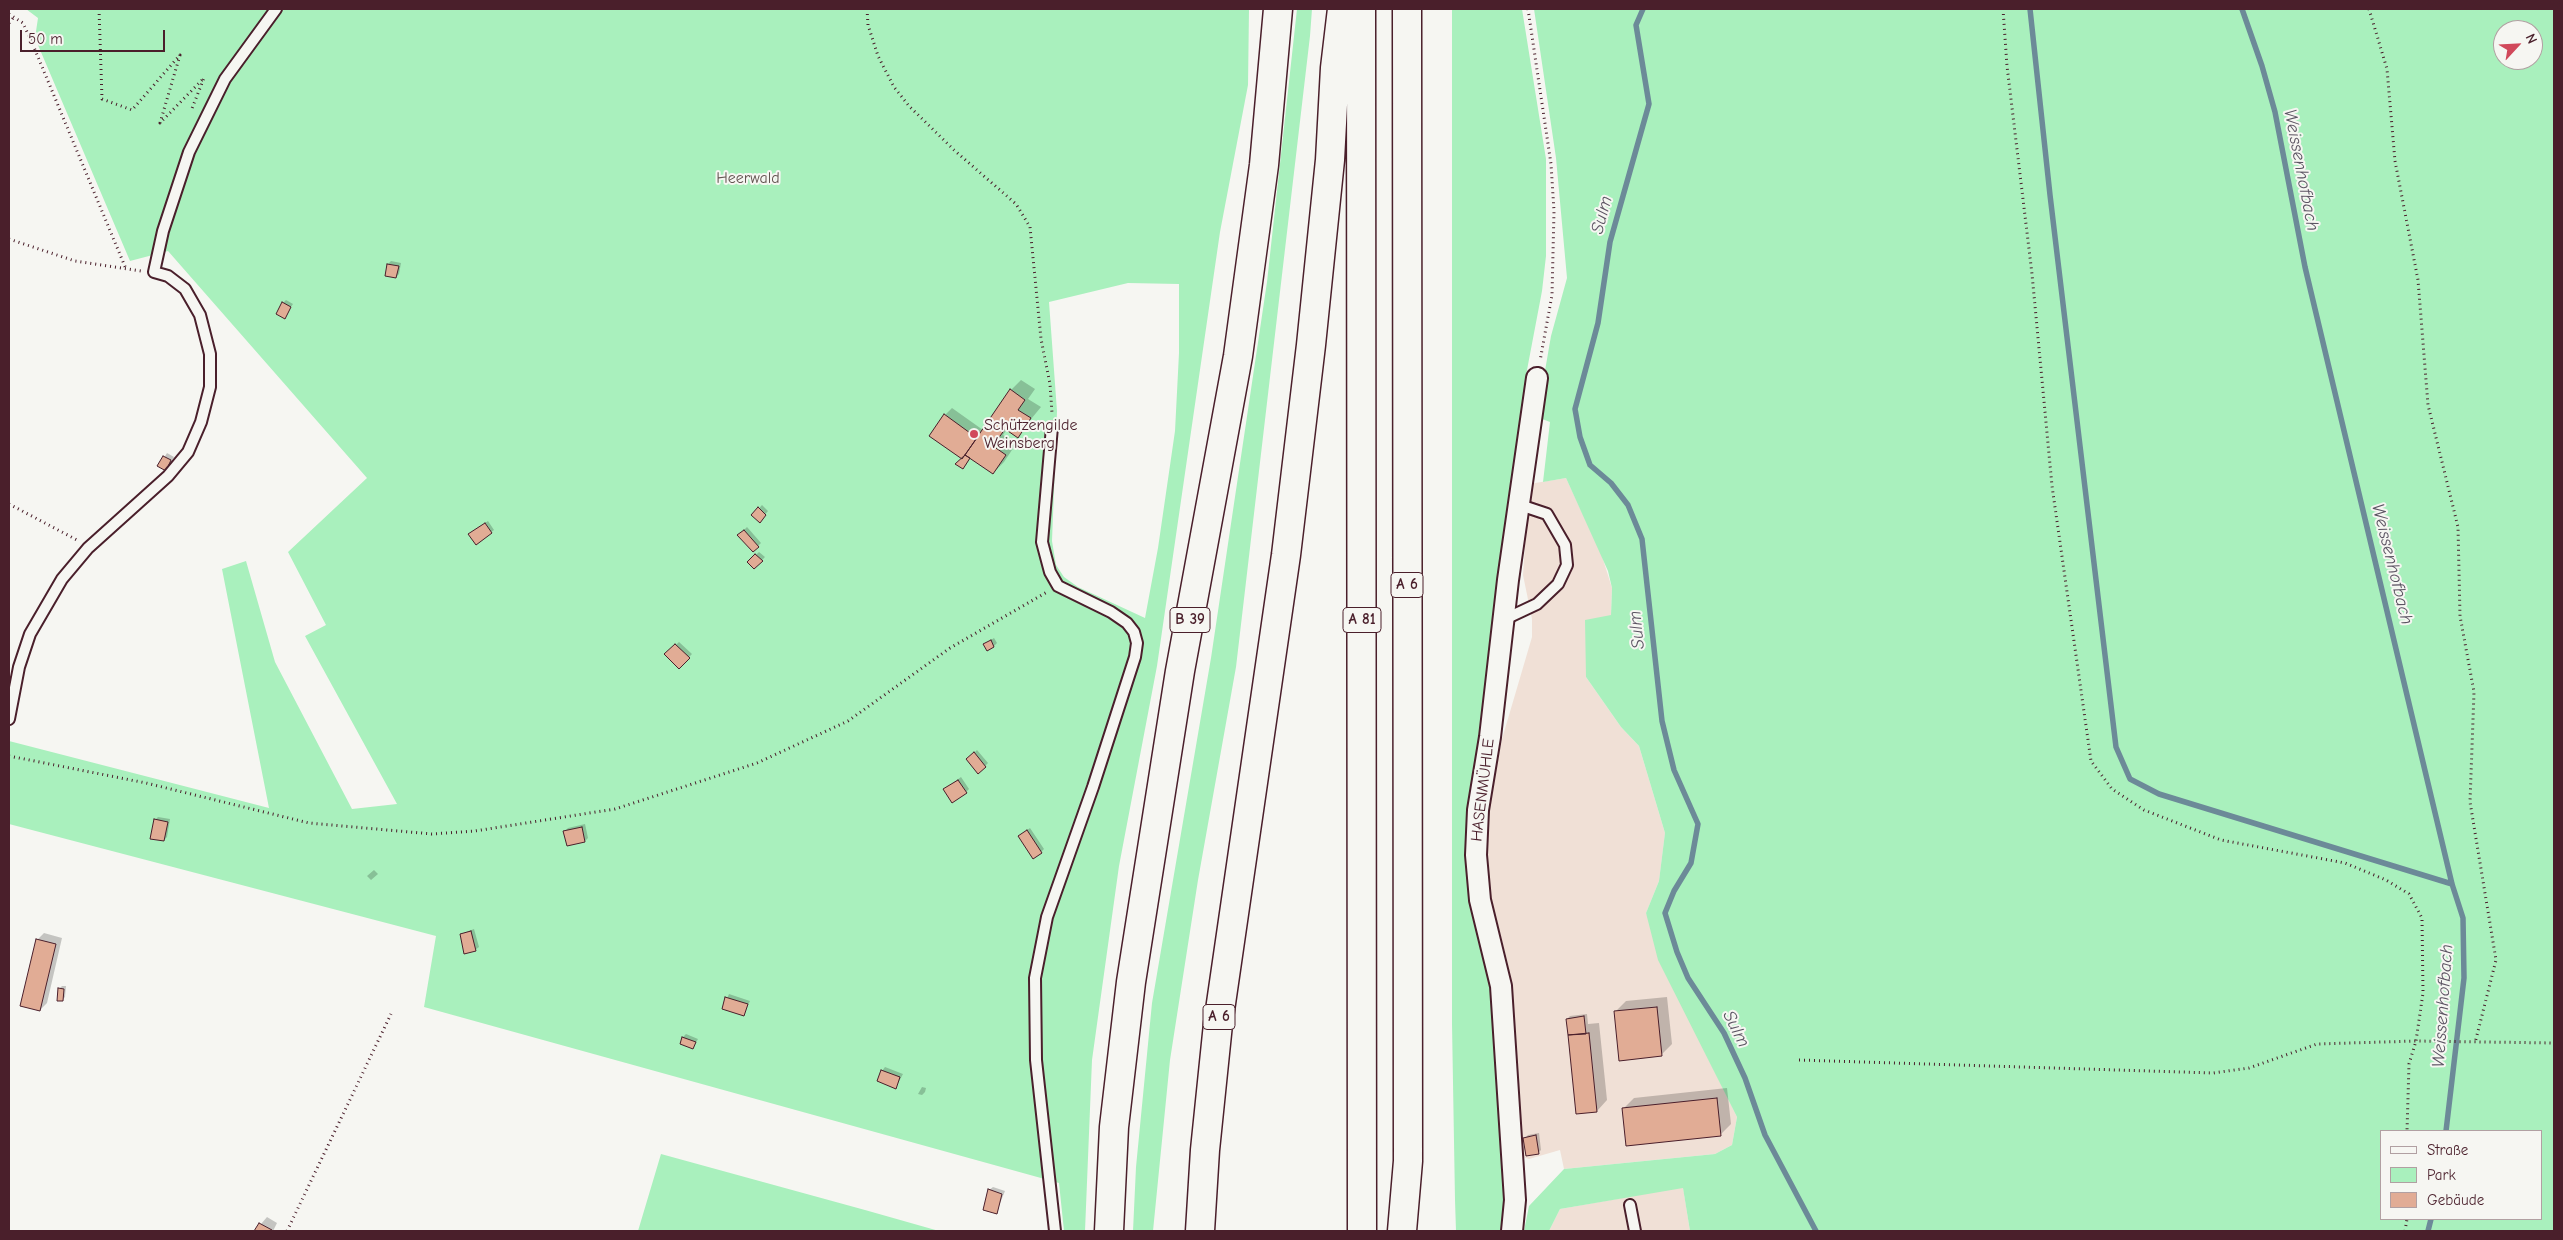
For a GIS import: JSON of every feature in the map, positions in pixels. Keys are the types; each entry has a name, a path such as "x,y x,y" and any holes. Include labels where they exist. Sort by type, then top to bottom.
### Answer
{"main road":[{"name":"B 39","path":"1109,1231 1114,1127 1130,982 1179,680 1238,356 1264,165 1278,9"},
{"name":"A 6","path":"1200,1231 1205,1150 1218,1024 1284,565 1310,355 1330,160 1335,68 1342,9"},
{"name":"A 81","path":"1361,9 1362,1231"},
{"name":"A 6","path":"1407,9 1408,1161 1421,1231"},
{"path":"1402,1231 1408,1161"}],"street":[{"name":"HASENMÜHLE","path":"1512,1231 1515,1200 1500,986 1480,900 1476,855 1478,810 1490,737 1537,378"}],"lane":[{"path":"9,719 19,666 30,634 62,579 88,548 168,476 188,452 201,422 210,387 210,354 200,315 185,289 168,276 154,272 163,231 188,152 225,79 276,9"},
{"path":"1052,427 1042,542 1050,572 1058,586 1111,612 1128,623 1134,632 1137,643 1135,657 1093,787 1047,917 1035,978 1036,1060 1055,1231"},
{"path":"1504,620 1537,604 1558,584 1567,565 1565,544 1547,514 1520,505"},
{"path":"1353,1231 1362,1187"},
{"path":"1630,1205 1634,1231"}],"path":[{"path":"100,9 102,99 132,110 180,56 160,123 204,78 190,113"},
{"path":"867,9 868,25 878,56 894,87 909,106 954,150 1016,204 1030,227 1041,339 1050,384 1052,427"},
{"path":"1528,9 1551,164 1554,211 1552,295 1537,378"},
{"path":"2003,9 2007,66 2032,274 2052,486 2091,761 2112,789 2144,810 2221,840 2345,863 2386,880 2409,894 2422,918 2423,993 2416,1041 2409,1064 2407,1130"},
{"path":"2369,9 2387,69 2395,161 2418,280 2428,405 2458,527 2460,616 2474,692 2470,802 2496,960 2475,1042"},
{"path":"9,14 23,24 33,45 126,269"},
{"path":"9,24 14,17"},
{"path":"9,239 75,261 154,272"},
{"path":"9,504 88,548"},
{"path":"9,756 146,783 309,823 432,834 474,831 615,809 758,763 848,721 950,648 1058,586"},
{"path":"287,1231 390,1014"},
{"path":"1800,1060 2212,1073 2249,1068 2317,1044 2439,1040 2554,1043"}],"shaded area":[{"path":"1566,478 1601,553 1612,588 1611,615 1586,677 1621,727 1639,746 1665,833 1659,881 1646,913 1706,1054 1737,1117 1732,1145 1715,1154 1564,1169 1560,1150 1529,1159 1523,1157 1508,964 1489,890 1485,846 1487,814 1502,739 1532,637 1532,619 1523,575 1529,484"},
{"path":"1683,1187 1690,1231 1549,1231 1560,1209"}],"green space":[{"name":"Heerwald","path":"26,9 1249,9 1248,85 1220,232 1157,666 1119,866 1092,1060 1085,1231 1064,1231 1059,1183 424,1007 436,936 9,824 9,741 269,808 222,569 246,561 275,662 352,809 397,804 305,636 326,625 288,552 367,478 168,251 130,261 35,38 38,18","holes":["1128,283 1179,284 1179,353 1175,431 1158,548 1145,618 1078,587 1064,577 1056,565 1052,541 1057,411 1049,302"]},
{"path":"1297,9 1312,9 1310,36 1236,667 1198,880 1170,1060 1153,1231 1133,1231 1136,1167 1152,1003 1211,658 1267,282"},
{"path":"1452,9 1522,9 1546,159 1546,256 1542,291 1527,370 1484,727 1467,821 1470,861 1493,990 1508,1171 1503,1231 1456,1231 1452,1024"},
{"path":"1534,9 2554,9 2554,1231 1690,1231 1683,1188 1560,1209 1549,1231 1524,1231 1529,1206 1564,1169 1715,1154 1732,1145 1737,1117 1658,960 1646,913 1659,881 1665,833 1639,746 1621,727 1586,677 1585,620 1611,615 1612,588 1608,571 1566,478 1543,482 1550,422 1537,417 1551,336 1567,278 1556,158"},
{"path":"661,1154 865,1210 939,1231 638,1231"}],"building":[{"path":"387,264 399,266 396,278 385,276"},
{"path":"282,302 291,307 285,319 276,314"},
{"path":"1010,389 1025,400 1018,410 1031,418 1018,438 1005,429 993,446 1006,455 993,474 965,455"},
{"path":"944,414 977,438 962,459 929,436"},
{"path":"965,455 970,458 963,469 955,464"},
{"path":"163,456 171,460 166,471 157,466"},
{"path":"758,507 766,515 760,523 751,515"},
{"path":"485,523 492,533 476,545 468,534"},
{"path":"744,530 759,547 753,552 737,535"},
{"path":"755,554 763,561 754,569 747,562"},
{"path":"991,640 994,647 987,651 983,644"},
{"path":"675,644 690,658 679,669 664,654"},
{"path":"974,752 986,767 978,774 966,759"},
{"path":"958,780 967,793 952,803 943,789"},
{"path":"154,819 168,822 164,841 150,839"},
{"path":"582,827 585,842 567,846 563,831"},
{"path":"1027,830 1042,853 1033,859 1018,836"},
{"path":"471,931 476,951 464,954 460,934"},
{"path":"36,939 56,944 40,1011 20,1006"},
{"path":"58,988 64,989 63,1001 57,1001"},
{"path":"725,997 748,1004 744,1016 722,1009"},
{"path":"1657,1007 1662,1056 1619,1061 1614,1011"},
{"path":"1584,1016 1586,1034 1568,1035 1566,1019"},
{"path":"1589,1033 1597,1112 1576,1114 1568,1035"},
{"path":"682,1037 696,1042 693,1049 680,1044"},
{"path":"881,1070 900,1077 896,1089 877,1081"},
{"path":"1717,1098 1721,1136 1626,1146 1622,1108"},
{"path":"1536,1135 1539,1154 1526,1156 1523,1138"},
{"path":"988,1189 1002,1194 997,1214 983,1210"},
{"path":"259,1223 272,1230 254,1231"}],"waterway":[{"name":"Sulm","path":"1643,9 1636,25 1649,104 1610,242 1598,323 1575,409 1580,437 1590,465 1611,483 1628,505 1642,539 1662,721 1674,770 1698,824 1691,863 1674,891 1665,913 1677,952 1688,978 1724,1033 1745,1078 1765,1135 1816,1231"},
{"path":"2030,9 2050,195 2116,747 2130,779 2159,794 2452,884"},
{"name":"Weissenhofbach","path":"2242,9 2262,66 2275,112 2305,267 2452,884 2463,918 2464,978 2446,1130"},
{"name":"Weissenhofbach","path":"2428,1231 2431,1220"}],"place":[{"name":"Schützengilde Weinsberg","path":"974,434"}]}
